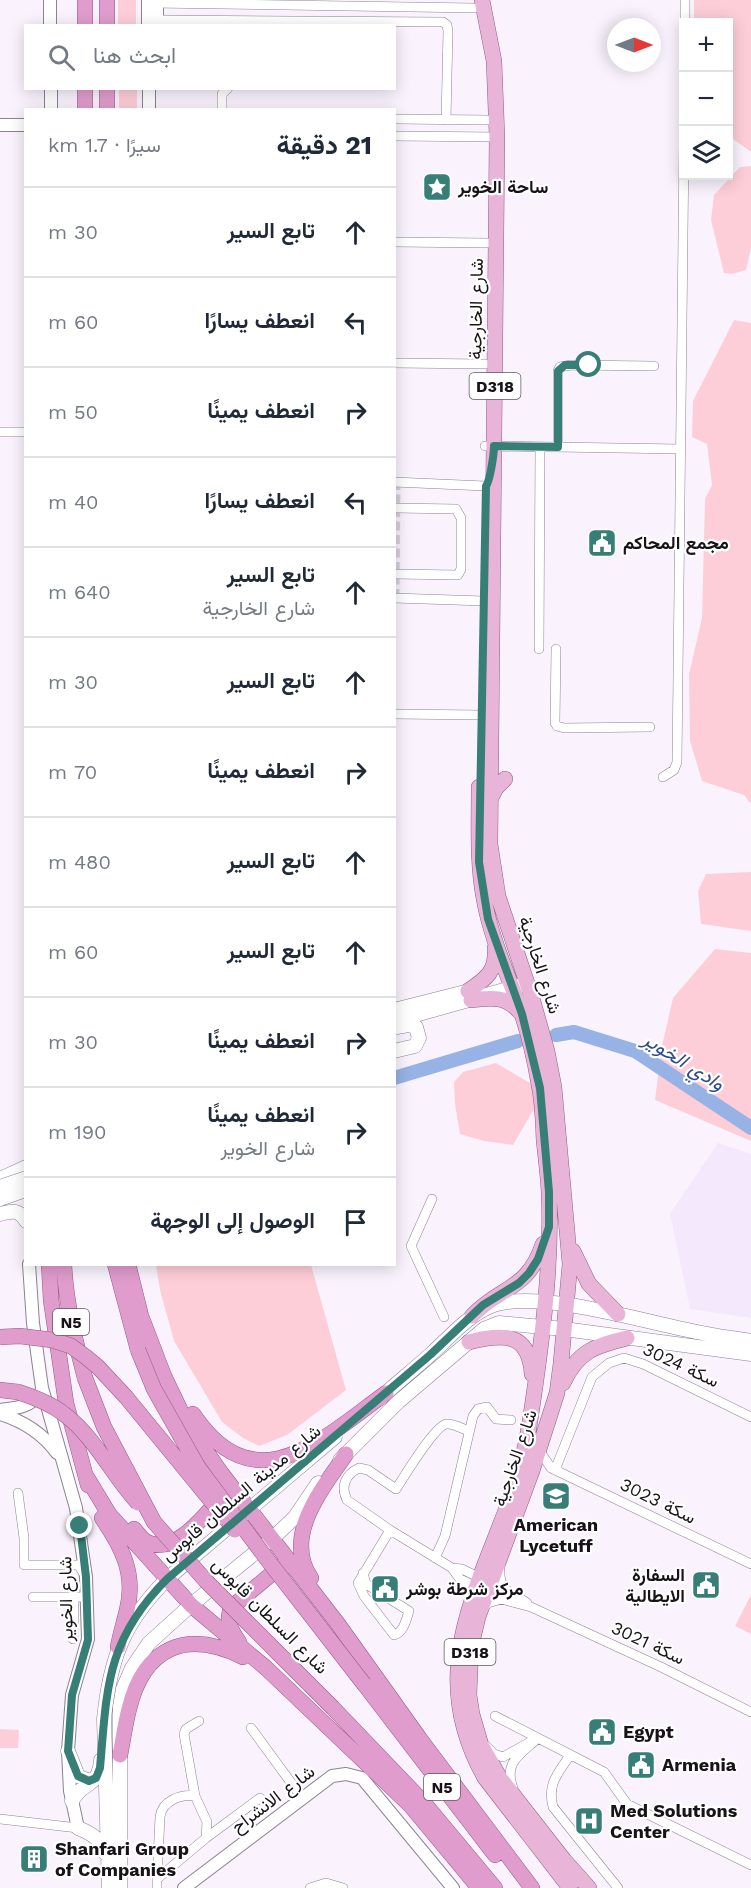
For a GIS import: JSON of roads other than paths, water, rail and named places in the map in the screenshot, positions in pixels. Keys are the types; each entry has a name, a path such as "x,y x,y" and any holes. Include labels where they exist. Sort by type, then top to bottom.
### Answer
{"highway":[{"path":"85,0 85,24"},
{"path":"107,0 107,24"},
{"path":"85,90 85,108"},
{"path":"107,90 107,108"},
{"path":"49,1266 51,1300 66,1403 92,1496 100,1515 119,1544 127,1562 130,1578 130,1597 118,1647"},
{"name":"شارع السلطان قابوس","path":"64,1266 72,1332 85,1378 104,1426 154,1522 206,1581 425,1804 495,1888"},
{"name":"شارع السلطان قابوس","path":"116,1266 138,1350 154,1389 192,1457 270,1563 521,1888"},
{"path":"128,1266 141,1316 187,1424 222,1474 338,1624 420,1739 532,1888"},
{"path":"0,1337 30,1336 52,1340 71,1346 98,1367 126,1396 223,1516 270,1563"},
{"path":"159,1362 212,1439 226,1451 254,1460 269,1461 290,1456 330,1433 386,1393"},
{"path":"0,1390 33,1397 63,1413 78,1426 124,1489 154,1522"},
{"path":"338,1624 336,1614 305,1569 301,1553 302,1535 309,1512 346,1454"},
{"path":"109,1514 131,1526 144,1540 154,1545 165,1546 176,1541 226,1492 226,1483 222,1474"},
{"path":"86,1476 109,1514 191,1605 266,1668 410,1805 479,1888"},
{"path":"250,1656 232,1632 229,1613 232,1607 281,1566 296,1569"},
{"path":"120,1755 129,1708 136,1690 153,1660 163,1653 177,1646 194,1643 213,1645 232,1651 266,1668"},
{"path":"433,1833 454,1869 470,1888"}],"main road":[{"name":"شارع الخارجية","path":"477,2 480,14 488,28 494,61 487,243 486,364 493,518 491,773 479,862 488,919 521,985 522,1014 554,1087 570,1264 556,1393 532,1471 480,1611 471,1646 469,1695 476,1733 500,1778 589,1888"},
{"name":"شارع الخارجية","path":"477,2 497,190 495,408 491,450"},
{"path":"495,408 490,399 489,371 486,364 489,357 490,337 496,320 492,302 491,257 487,243 491,235 492,205 497,190"},
{"path":"491,450 489,482 486,486 489,491 493,518"},
{"name":"شارع الخارجية","path":"486,486 481,715 491,773 496,788 489,801 491,861 498,896 540,1052 540,1088 549,1227 545,1302 533,1404 524,1456 463,1631 457,1666 458,1706 476,1763 485,1778 570,1888"},
{"path":"492,633 488,607 484,601 488,598 489,579 493,568"},
{"path":"490,739 481,715 486,708 491,690"},
{"path":"470,996 488,977 495,964 495,949 488,919"},
{"path":"396,1010 521,985"},
{"path":"396,1020 470,996 502,999 510,1002 522,1014"},
{"path":"396,1027 408,1024 416,1027 419,1038 415,1046 396,1051"},
{"path":"0,1179 24,1168"},
{"path":"547,1173 563,1173"},
{"path":"24,1179 0,1187 3,1200 10,1209 20,1213 24,1218"},
{"path":"0,1199 24,1191"},
{"path":"472,1316 483,1305 509,1290 529,1273 538,1259 549,1227"},
{"path":"569,1240 576,1259 590,1284 618,1314"},
{"name":"شارع مدينة السلطان قابوس","path":"110,1882 104,1719 106,1693 118,1647 132,1621 146,1600 167,1579 386,1393 472,1316 503,1303 545,1302 751,1341"},
{"name":"شارع مدينة السلطان قابوس","path":"120,1888 120,1707 123,1689 132,1668 149,1642 295,1517 318,1483 398,1402 484,1329 499,1323 564,1329 751,1354"},
{"path":"470,1342 502,1336 519,1344 527,1352 531,1361 533,1404"},
{"path":"556,1393 571,1367 584,1354 597,1347 627,1338"},
{"path":"72,1801 79,1790 96,1778 100,1768 104,1719"},
{"path":"68,1751 78,1776 89,1781 96,1778"},
{"path":"78,1828 101,1841 106,1854 110,1882"}],"street":[{"path":"50,0 50,24"},
{"path":"685,0 685,18"},
{"path":"446,120 448,31 447,25 443,22 154,24 153,1 477,2"},
{"path":"51,90 51,108"},
{"path":"222,108 222,94 226,90"},
{"path":"150,108 152,91"},
{"path":"152,91 156,108"},
{"path":"396,119 488,120"},
{"path":"0,125 24,125"},
{"path":"396,136 492,137"},
{"path":"663,777 674,770 677,762 684,180"},
{"path":"396,242 487,243"},
{"path":"396,363 486,364"},
{"path":"558,447 558,371 560,368 571,365 654,366"},
{"path":"0,432 24,432"},
{"path":"491,450 540,447 680,449"},
{"path":"539,648 540,447"},
{"path":"396,482 486,486"},
{"path":"396,508 456,509 461,518 461,569 458,575 396,574"},
{"path":"396,597 484,601"},
{"path":"556,649 556,726 564,728 650,727"},
{"path":"396,714 481,715"},
{"path":"432,1199 411,1246 444,1317"},
{"name":"شارع الخوير","path":"29,1266 32,1312 42,1389 80,1526 86,1577 88,1640 72,1695 68,1751 68,1778 78,1828"},
{"name":"سكة 3024","path":"553,1469 592,1377 609,1363 624,1358 644,1364 751,1417"},
{"path":"0,1412 29,1403 36,1399 42,1389"},
{"path":"435,1557 445,1536 473,1416 478,1409 484,1407 489,1409 496,1419 511,1420"},
{"path":"0,1412 41,1435 62,1460"},
{"path":"469,1431 450,1425 441,1427 396,1489 368,1470 359,1468 348,1475 344,1489 347,1500 390,1530 452,1568 462,1569 478,1583"},
{"path":"539,1450 553,1469"},
{"path":"532,1471 553,1469"},
{"name":"سكة 3023","path":"553,1469 751,1564"},
{"path":"18,1493 24,1538 24,1565 78,1565 86,1577"},
{"path":"363,1573 366,1584 410,1611 398,1634 394,1635 360,1590 358,1583 363,1573 390,1530"},
{"name":"سكة 3021","path":"501,1554 500,1575 504,1588 531,1607"},
{"path":"33,1597 87,1597"},
{"path":"73,1639 74,1597"},
{"name":"سكة 3021","path":"480,1611 488,1603 501,1599 531,1607 661,1667 751,1712"},
{"path":"495,1716 604,1772 627,1804 751,1865"},
{"path":"199,1721 186,1729 184,1734 195,1796 207,1822 206,1838"},
{"path":"251,1728 303,1799"},
{"path":"476,1733 494,1754 503,1757 538,1738"},
{"path":"522,1806 512,1787 508,1772 515,1760 538,1738"},
{"path":"570,1755 552,1783 550,1794 553,1807 618,1888"},
{"name":"شارع الانشراح","path":"184,1888 332,1776 346,1774 362,1778 453,1888"},
{"path":"157,1883 161,1811 168,1802 195,1796"},
{"path":"157,1883 206,1838 260,1798"},
{"path":"0,1820 78,1828"},
{"path":"310,1888 326,1883 343,1888"}],"waterway":[{"name":"وادي الخوير","path":"556,1035 574,1032 635,1051 751,1128"},
{"name":"وادي الخوير","path":"396,1077 518,1041"}],"place":[{"name":"ساحة الخوير","path":"437,187"},
{"name":"مجمع المحاكم","path":"602,543"},
{"name":"American Lycetuff","path":"556,1496"},
{"name":"السفارة الايطالية","path":"706,1585"},
{"name":"مركز شرطة بوشر","path":"385,1589"},
{"name":"Egypt","path":"602,1732"},
{"name":"Armenia","path":"641,1765"},
{"name":"Med Solutions Center","path":"589,1821"},
{"name":"Shanfari Group of Companies","path":"34,1859"}]}
